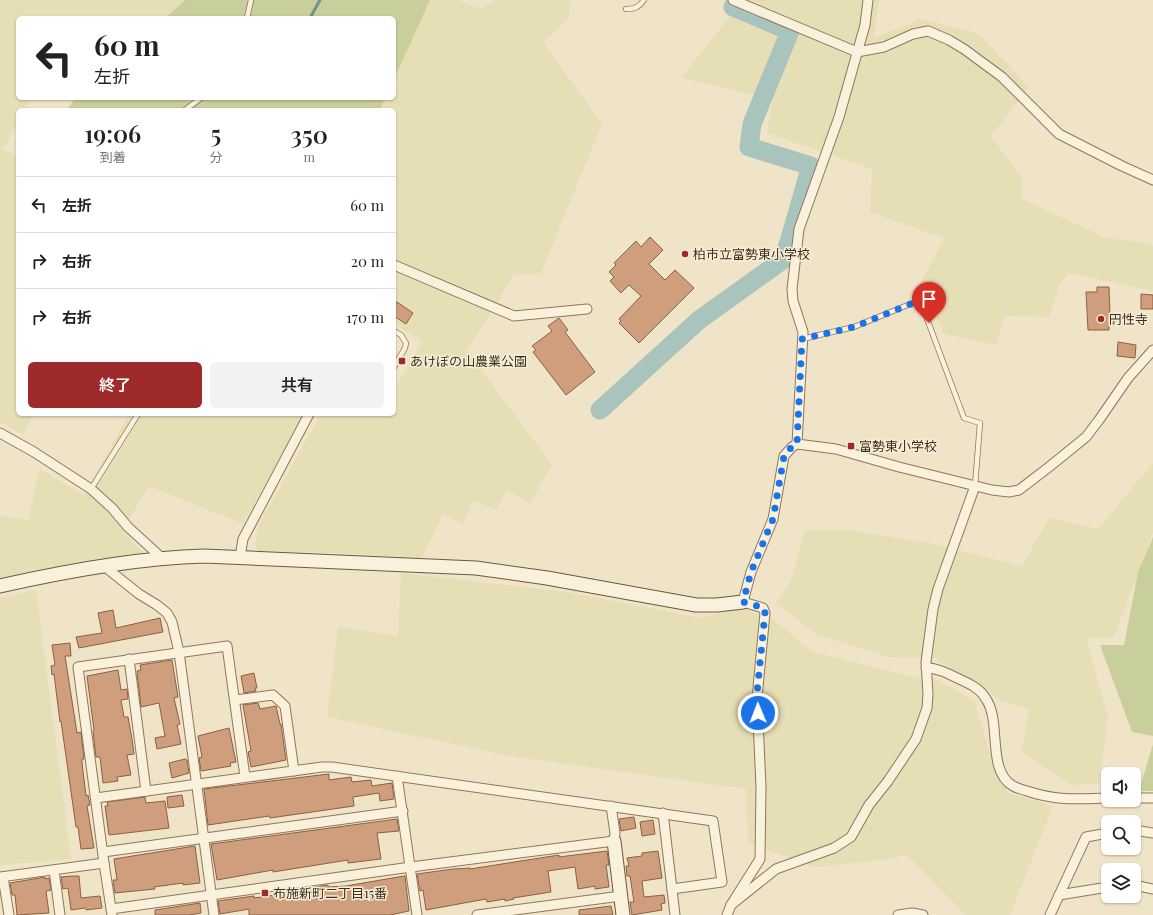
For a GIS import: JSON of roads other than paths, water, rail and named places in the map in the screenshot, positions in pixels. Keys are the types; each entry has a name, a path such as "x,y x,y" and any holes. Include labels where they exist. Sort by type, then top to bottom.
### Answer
{"street":[{"path":"733,0 857,52 884,47 913,34 928,31 964,49 1002,77 1059,134 1153,180"},
{"path":"797,444 803,332 793,301 792,289 799,229 839,116 865,25 868,0"},
{"path":"396,266 514,316 587,308"},
{"path":"743,602 751,572 773,519 784,456 788,450 797,444 836,449 975,486 1009,492 1019,490 1049,468 1086,437 1128,378 1153,350"},
{"path":"240,557 244,539 308,416"},
{"path":"0,433 34,452 91,489 112,508 128,528 163,559"},
{"path":"731,905 776,869 834,848 851,837 868,805 888,781 916,739 927,708 928,694 926,668 933,609 938,590 975,486"},
{"path":"0,586 104,566 204,556 240,557 476,568 547,578 696,604 717,605 743,602 764,608 765,613 757,698 761,787 760,859 731,905 727,915"},
{"path":"104,566 139,594 167,613 172,622 179,652 214,915"},
{"path":"245,777 227,646 78,667 112,912 211,894 614,841"},
{"path":"129,659 146,791"},
{"path":"926,668 934,668 966,682 983,694 988,700 994,728 999,767 1003,777 1012,786 1052,798 1069,800 1101,798"},
{"path":"235,700 272,695 285,706 294,771"},
{"path":"96,798 245,777 332,767 713,821 722,882 672,889"},
{"path":"397,776 417,915"},
{"path":"1141,798 1153,798"},
{"path":"611,806 623,915"},
{"path":"103,852 403,811"},
{"path":"663,814 675,915"},
{"path":"1141,831 1153,833"},
{"path":"1050,915 1086,838 1101,835"},
{"path":"9,915 2,877 104,863"},
{"path":"54,870 60,915"},
{"path":"1141,886 1153,889"},
{"path":"1059,895 1101,889"},
{"path":"477,915 621,896"},
{"path":"898,915 912,913 923,915"}],"lane":[{"path":"247,16 251,0"},
{"path":"626,8 632,9 639,6 644,0"},
{"path":"188,108 198,100"},
{"path":"802,339 854,327 920,300 964,418 980,423 975,486"},
{"path":"396,332 401,335 406,343 405,348 396,364"},
{"path":"91,489 137,416"}],"waterway":[{"path":"311,16 320,0"},
{"path":"600,410 699,320 784,259 811,166 749,147 752,124 790,31 733,7"}],"place":[{"name":"柏市立富勢東小学校","path":"685,254"},
{"name":"円性寺","path":"1101,319"},
{"name":"あけぼの山農業公園","path":"402,361"},
{"name":"富勢東小学校","path":"851,446"},
{"name":"布施新町二丁目15番","path":"265,893"}]}
